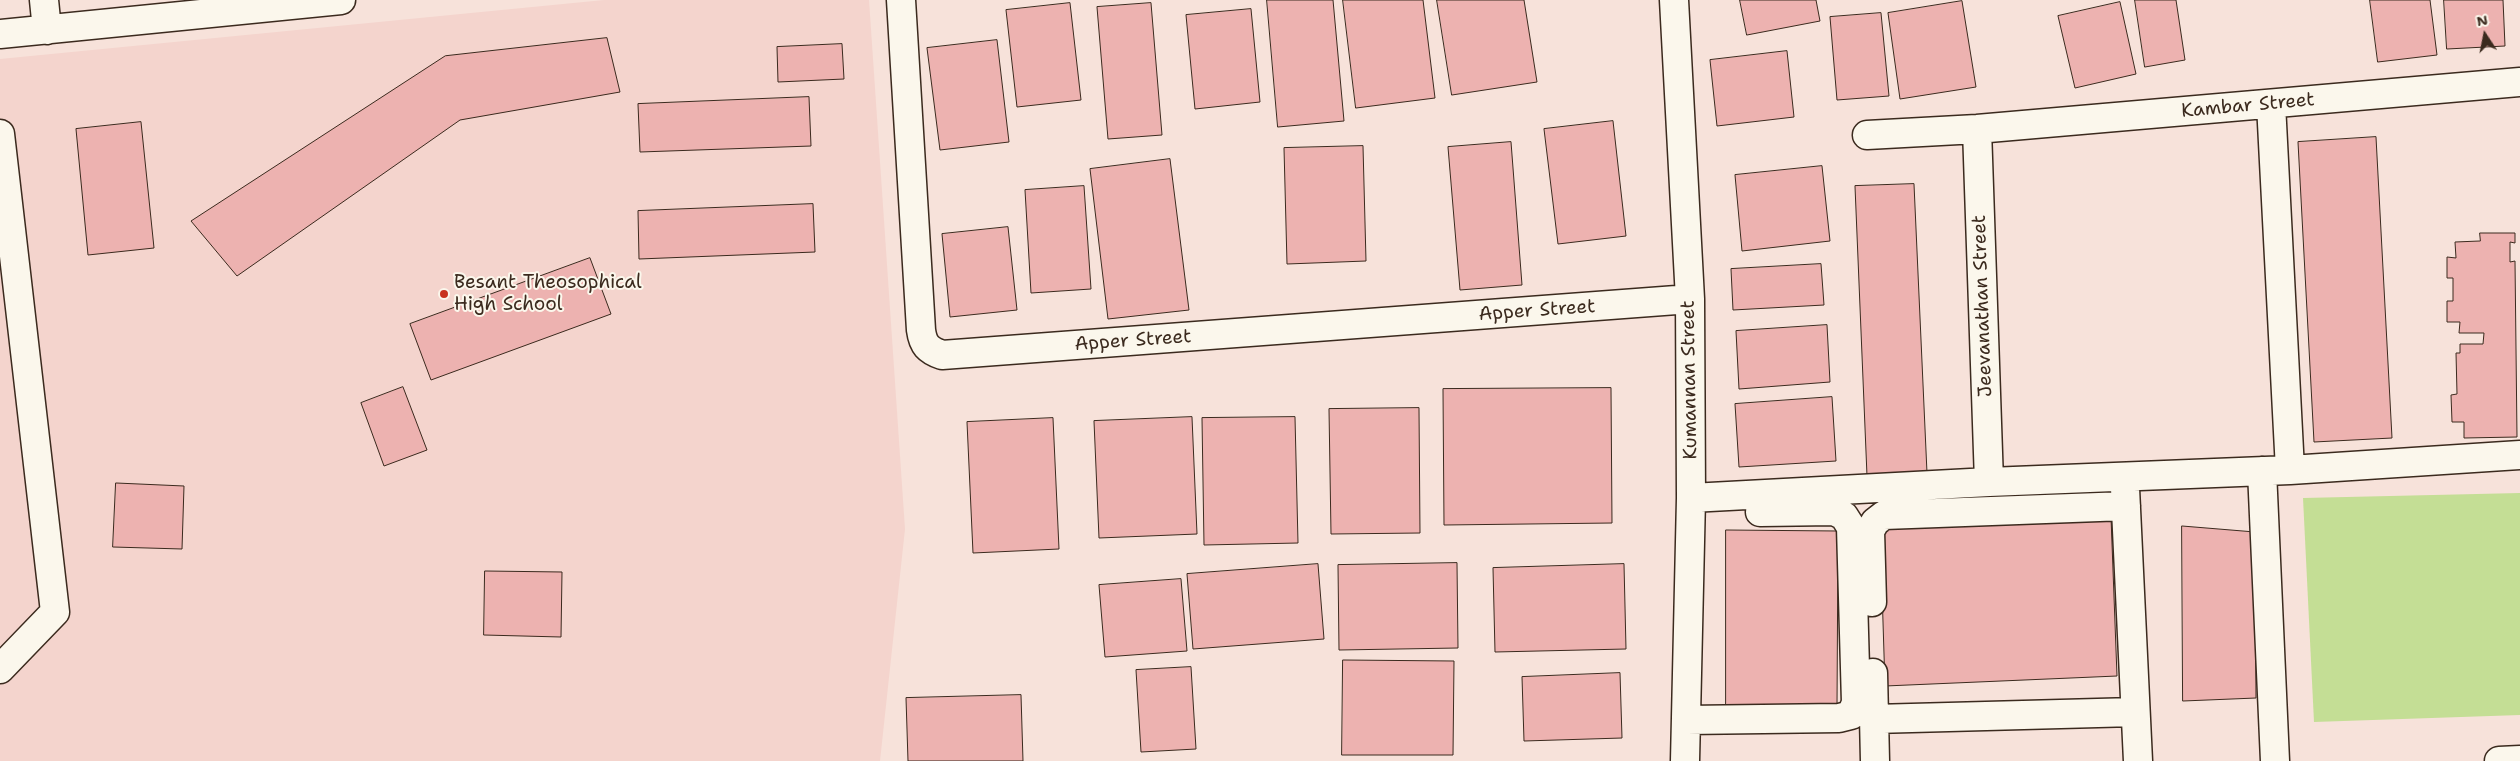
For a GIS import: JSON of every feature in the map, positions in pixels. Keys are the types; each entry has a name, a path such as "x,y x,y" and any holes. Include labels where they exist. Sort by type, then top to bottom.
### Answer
{"street":[{"path":"44,0 47,30"},
{"path":"0,34 340,0"},
{"name":"Apper Street","path":"901,0 922,342 929,350 942,355 1690,299"},
{"name":"Kumannan Street","path":"1674,0 1690,299 1691,506 1685,761"},
{"name":"Kambar Street","path":"1867,135 1977,129 2520,82"},
{"path":"2271,104 2290,470"},
{"name":"Jeevanathan Street","path":"1977,129 1989,482"},
{"path":"0,134 55,612 0,668"},
{"path":"1691,506 1989,482 2290,470 2520,455"},
{"path":"2262,471 2275,761"},
{"path":"2124,476 2138,761"},
{"path":"1687,720 1840,718 1851,715 1856,703 1851,527 1844,516 1834,511 1691,506"},
{"path":"1875,761 1870,531 1875,522 1884,515 2126,506"},
{"path":"1874,719 2135,712"},
{"path":"2499,761 2520,760"}],"shaded area":[{"name":"Besant Theosophical High School","path":"604,0 869,0 905,529 880,761 0,761 0,59"}],"green space":[{"path":"2520,493 2520,715 2314,722 2303,498"}],"building":[{"path":"1267,0 1333,0 1344,121 1278,127"},
{"path":"1343,0 1423,0 1435,98 1356,108"},
{"path":"1437,0 1524,0 1537,82 1452,95"},
{"path":"1740,0 1816,0 1820,21 1747,35"},
{"path":"2135,0 2176,0 2185,60 2145,67"},
{"path":"2370,0 2430,0 2437,55 2378,62"},
{"path":"2444,0 2503,0 2505,46 2447,49"},
{"path":"1962,1 1976,87 1900,99 1888,13"},
{"path":"2120,2 2136,74 2075,88 2058,16"},
{"path":"1070,3 1081,100 1017,107 1006,10"},
{"path":"1151,3 1162,135 1108,139 1097,7"},
{"path":"1251,9 1260,102 1195,109 1186,15"},
{"path":"1881,13 1889,96 1837,100 1830,17"},
{"path":"607,38 620,92 460,120 237,276 191,221 445,56"},
{"path":"997,40 1009,142 940,150 927,48"},
{"path":"842,44 844,79 778,82 777,47"},
{"path":"1787,51 1794,117 1717,126 1710,60"},
{"path":"809,97 811,146 640,152 638,104"},
{"path":"1613,121 1626,236 1558,244 1544,129"},
{"path":"141,122 154,248 88,255 76,129"},
{"path":"2376,137 2392,438 2314,442 2298,142"},
{"path":"1511,142 1522,285 1460,290 1448,147"},
{"path":"1363,146 1366,261 1287,264 1284,148"},
{"path":"1170,159 1189,310 1108,319 1090,169"},
{"path":"1822,166 1830,241 1742,251 1735,175"},
{"path":"1914,184 1927,473 1867,476 1855,186"},
{"path":"1084,186 1091,289 1031,293 1025,190"},
{"path":"813,204 815,252 639,259 638,211"},
{"path":"1008,227 1017,310 950,317 942,234"},
{"path":"2480,233 2515,233 2515,243 2510,242 2510,262 2515,261 2517,437 2464,438 2464,422 2452,422 2451,395 2457,394 2456,353 2460,353 2460,344 2483,344 2484,333 2459,333 2460,322 2447,322 2447,301 2453,301 2453,278 2447,278 2447,257 2456,258 2455,242 2480,241"},
{"path":"590,258 611,314 431,380 410,324"},
{"path":"1821,264 1824,305 1733,310 1731,269"},
{"path":"1827,325 1830,382 1739,389 1736,331"},
{"path":"403,387 427,450 384,466 361,403"},
{"path":"1611,388 1612,523 1444,525 1443,389"},
{"path":"1832,397 1836,461 1739,467 1735,404"},
{"path":"1419,408 1420,533 1331,534 1329,409"},
{"path":"1192,417 1197,534 1099,538 1094,421"},
{"path":"1295,417 1298,543 1204,545 1202,418"},
{"path":"1053,418 1059,549 973,553 967,422"},
{"path":"116,483 184,486 182,549 113,547"},
{"path":"2111,517 2117,676 1885,686 1880,526"},
{"path":"2182,526 2255,532 2256,698 2183,701"},
{"path":"1726,530 1838,531 1837,707 1726,710"},
{"path":"1457,563 1458,648 1339,650 1338,565"},
{"path":"1318,564 1324,639 1193,649 1187,574"},
{"path":"1624,564 1626,649 1495,652 1493,568"},
{"path":"485,571 562,572 561,637 484,635"},
{"path":"1181,579 1187,651 1105,657 1099,585"},
{"path":"1343,660 1454,661 1453,755 1342,755"},
{"path":"1191,667 1196,749 1141,752 1136,670"},
{"path":"1620,673 1622,738 1524,741 1522,677"},
{"path":"1021,695 1023,761 908,761 906,698"}],"place":[{"name":"Besant Theosophical High School","path":"444,294"}]}
